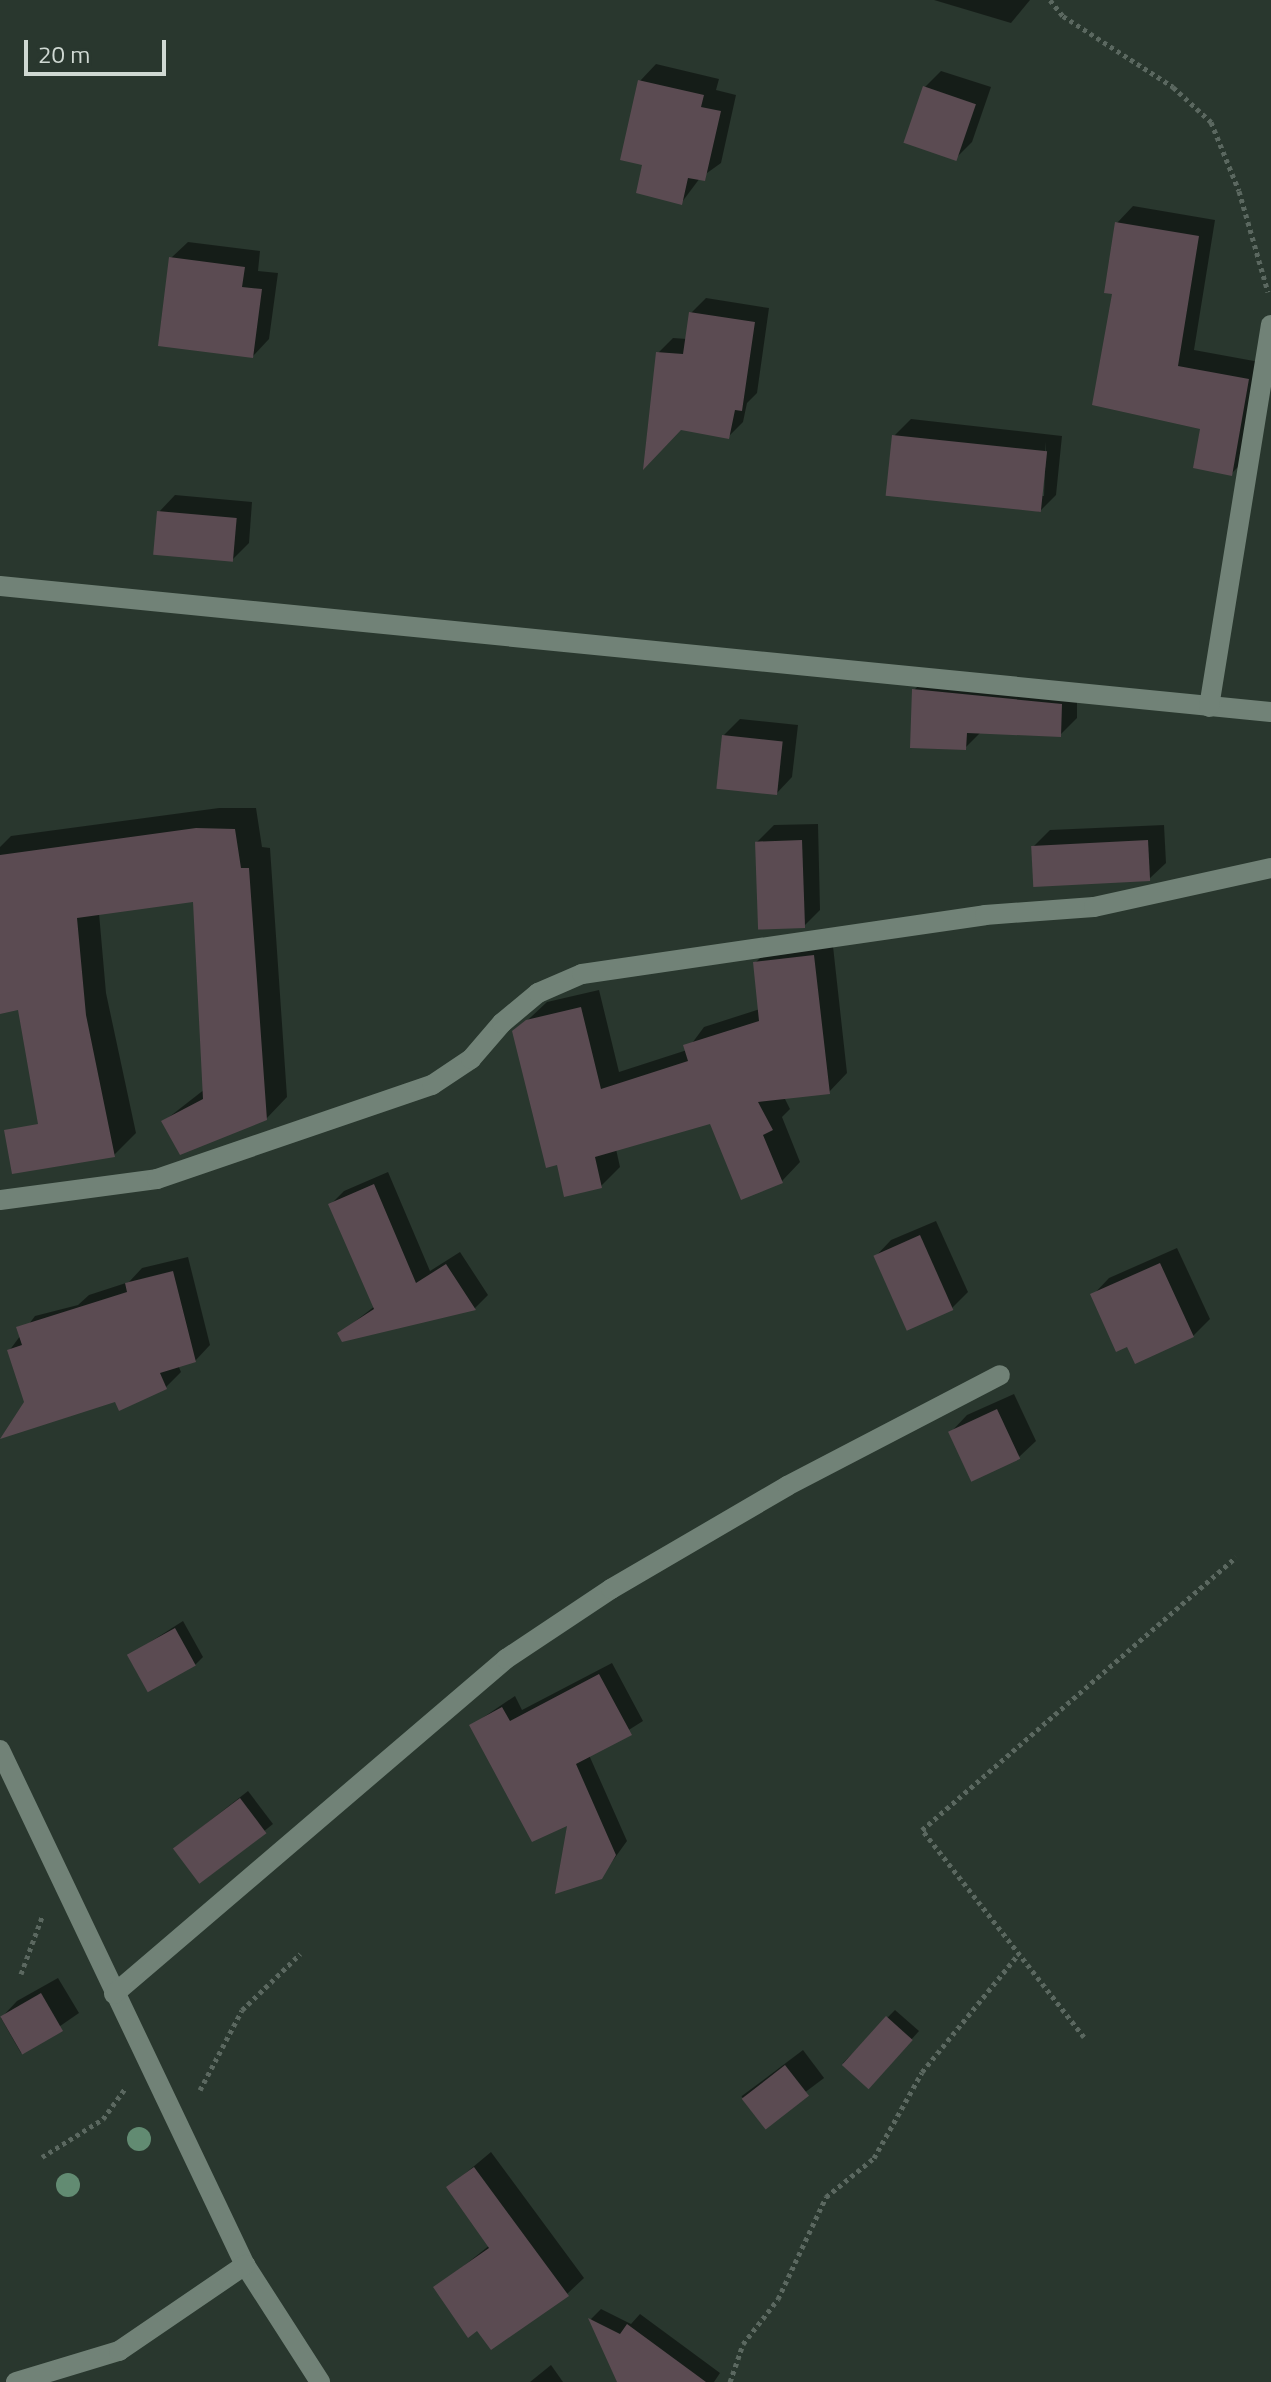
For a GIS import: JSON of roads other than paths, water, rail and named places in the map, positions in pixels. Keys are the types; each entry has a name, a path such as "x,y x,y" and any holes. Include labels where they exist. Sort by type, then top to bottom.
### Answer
{"street":[{"path":"1209,707 1271,325"},
{"path":"0,586 1271,712"},
{"path":"0,1200 157,1179 432,1085 471,1059 502,1023 538,993 582,974 985,915 1094,907 1271,868"},
{"path":"114,1994 506,1659 611,1589 787,1486 1000,1375"},
{"path":"0,1750 51,1865 245,2265 320,2382"},
{"path":"16,2382 119,2351 245,2265"}]}
